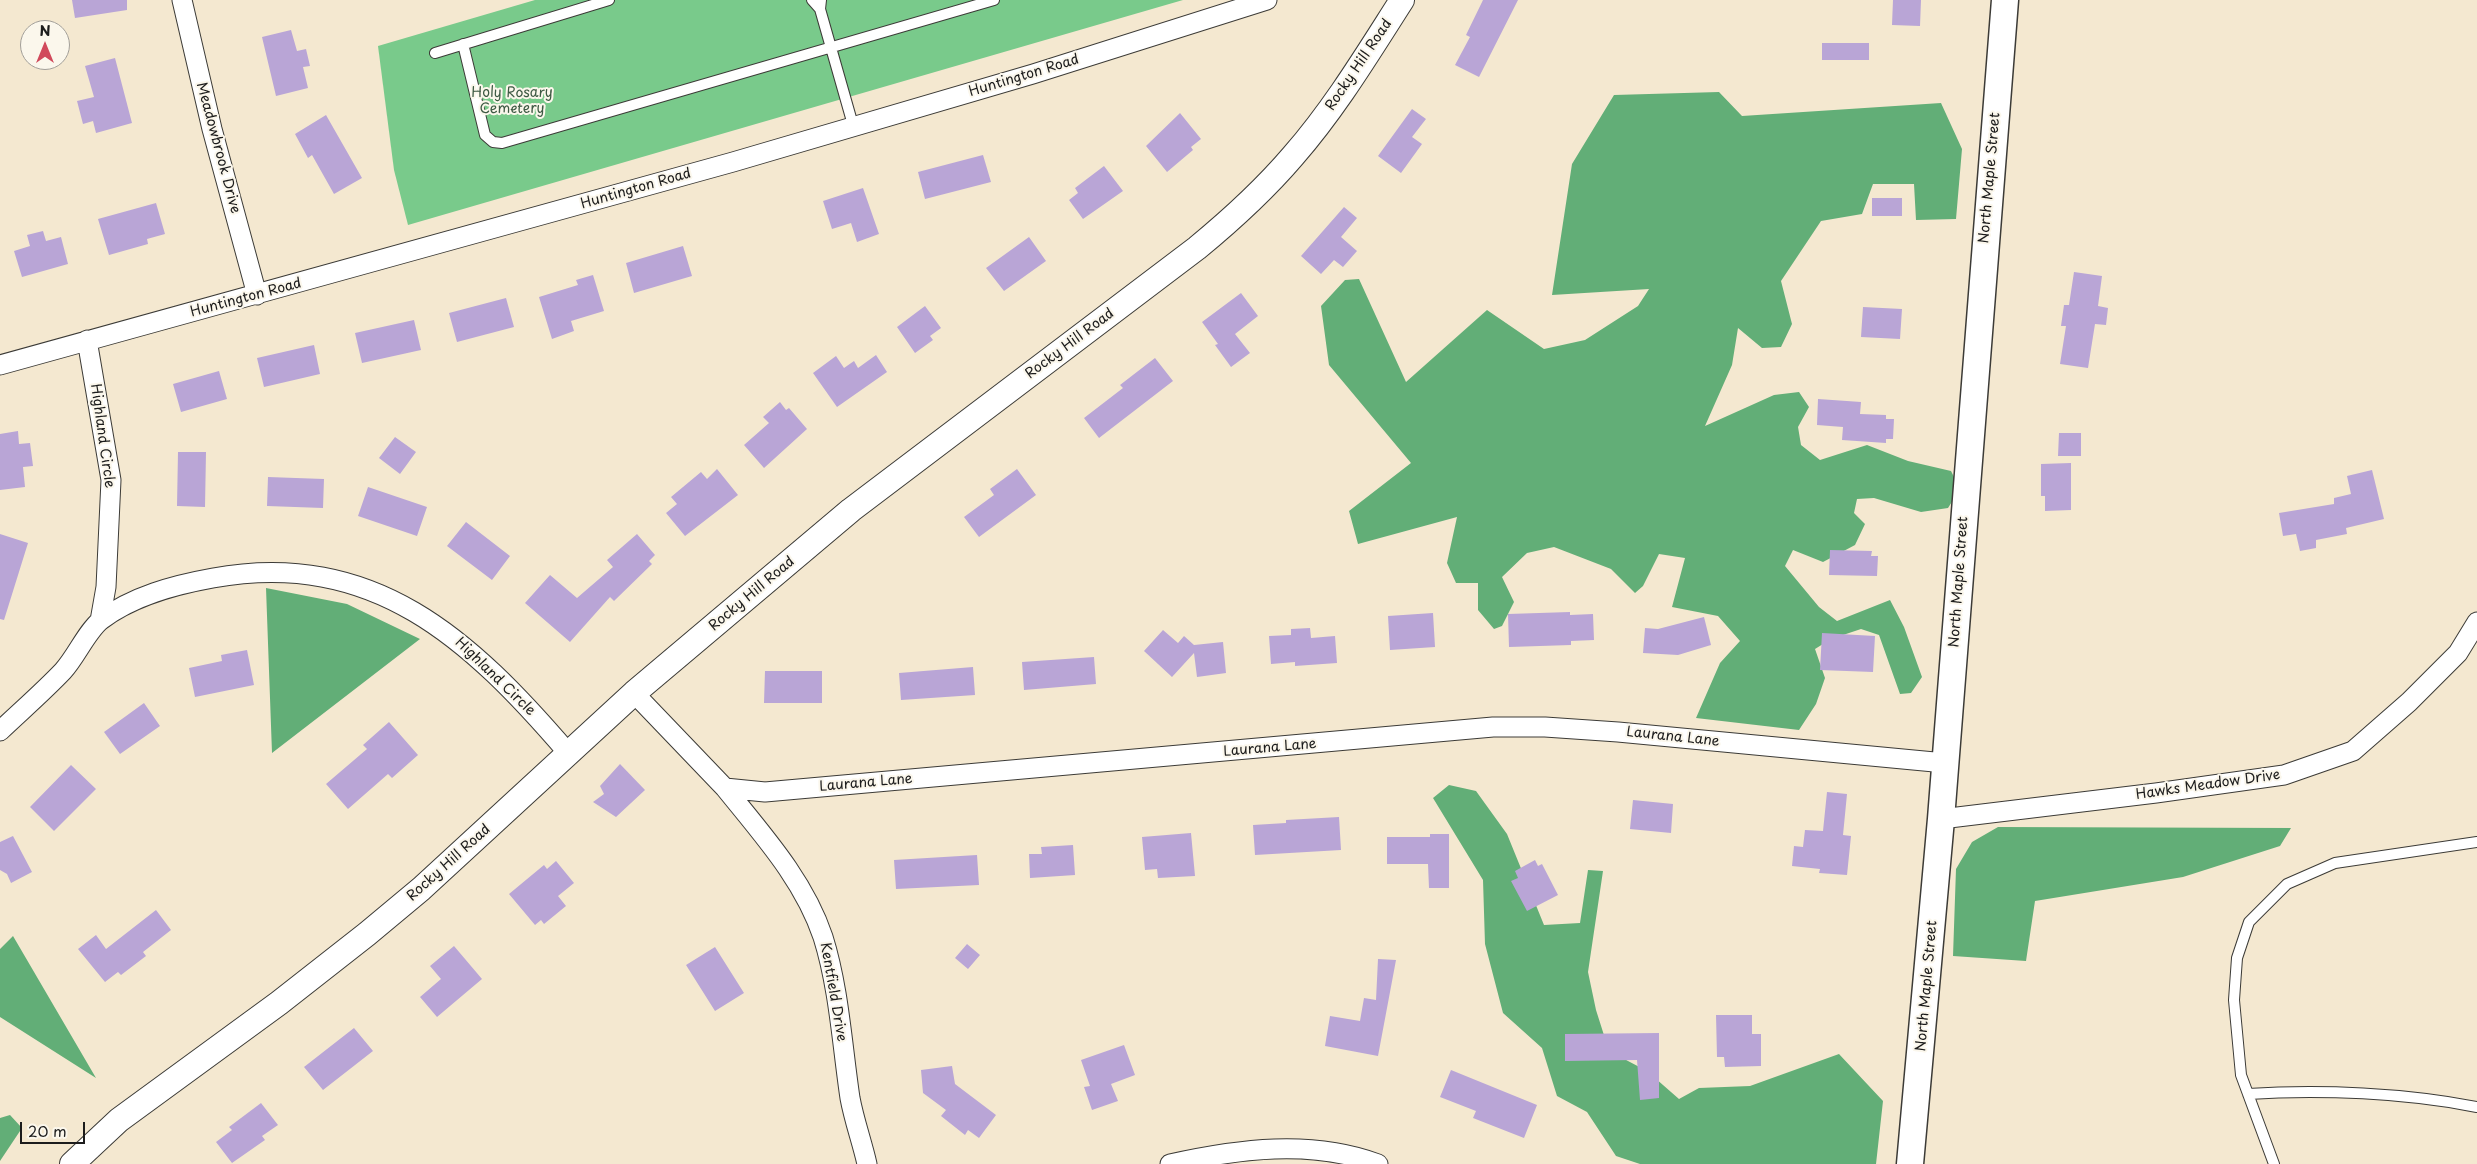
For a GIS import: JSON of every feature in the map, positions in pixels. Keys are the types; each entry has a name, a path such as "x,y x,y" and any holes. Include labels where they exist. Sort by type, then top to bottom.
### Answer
{"main road":[{"name":"North Maple Street","path":"1910,1164 1941,819 2005,0"}],"street":[{"name":"Meadowbrook Drive","path":"182,0 212,129 257,295"},
{"name":"Huntington Road","path":"0,365 724,165 853,125 1033,74 1267,0"},
{"name":"Rocky Hill Road","path":"72,1164 120,1120 279,1003 367,934 462,852 634,693 851,510 1197,248 1232,219 1264,189 1309,138 1402,0"},
{"name":"Highland Circle","path":"87,340 111,480 106,587 100,621"},
{"name":"Highland Circle","path":"0,731 63,670 100,621 147,594 197,581 263,572 292,574 349,583 402,604 454,637 501,679 568,753"},
{"name":"Hawks Meadow Drive","path":"1941,819 2156,793 2284,775 2353,751 2409,702 2458,653 2477,622"},
{"path":"634,693 725,788"},
{"name":"Laurana Lane","path":"725,788 775,791 1493,727 1545,727 1618,732 1945,763"},
{"name":"Kentfield Drive","path":"725,788 791,873 809,904 823,936 833,978 851,1100 867,1164"},
{"path":"1170,1164 1243,1150 1294,1149 1331,1152 1378,1164"}],"lane":[{"path":"435,53 609,0"},
{"path":"812,0 820,4 853,125"},
{"path":"463,44 486,135 488,139 497,143 994,0"},
{"path":"2274,1164 2242,1075 2234,1000 2237,958 2249,922 2287,884 2335,862 2477,842"},
{"path":"2248,1094 2301,1090 2445,1101 2477,1107"}],"green space":[{"name":"Holy Rosary Cemetery","path":"535,0 1183,0 408,225 394,170 378,46"},
{"path":"1719,92 1742,116 1941,103 1962,149 1956,219 1916,220 1914,184 1873,184 1862,214 1821,221 1781,281 1792,324 1781,347 1762,348 1738,328 1732,365 1705,426 1774,395 1799,392 1809,407 1798,427 1801,445 1820,460 1867,445 1908,461 1951,471 1960,489 1948,508 1921,512 1874,498 1857,499 1854,513 1865,524 1855,545 1823,562 1793,550 1785,566 1819,607 1837,621 1890,600 1904,627 1922,677 1911,693 1900,694 1879,635 1861,629 1831,639 1815,649 1825,678 1816,704 1799,730 1696,718 1720,663 1740,641 1718,616 1672,607 1685,558 1659,554 1643,586 1635,593 1611,569 1554,547 1527,553 1502,577 1514,602 1502,626 1494,629 1478,610 1478,583 1456,583 1447,563 1457,517 1358,544 1349,511 1411,463 1329,365 1321,306 1345,280 1359,279 1406,382 1487,310 1544,349 1585,340 1638,306 1649,289 1552,295 1572,164 1614,95"},
{"path":"266,588 347,604 420,639 272,753"},
{"path":"1449,785 1476,791 1507,834 1544,925 1580,923 1588,870 1603,871 1588,972 1596,1010 1609,1051 1647,1071 1679,1099 1699,1088 1750,1086 1839,1054 1883,1101 1876,1164 1640,1164 1616,1156 1587,1112 1557,1096 1542,1048 1503,1013 1485,944 1483,880 1433,798"},
{"path":"1998,827 2291,828 2280,846 2183,877 2035,901 2026,961 1953,956 1956,869 1972,842"},
{"path":"13,936 96,1078 0,1017 0,949"},
{"path":"10,1115 22,1128 0,1161 0,1118"}],"building":[{"path":"72,0 127,0 127,10 75,18"},
{"path":"1483,0 1518,0 1479,77 1455,65 1470,37 1466,35"},
{"path":"1893,0 1921,0 1920,26 1892,25"},
{"path":"291,30 297,51 306,49 310,66 303,67 308,88 276,96 262,37"},
{"path":"1822,43 1869,43 1869,60 1822,60"},
{"path":"115,58 132,123 96,133 93,121 83,124 77,101 94,97 85,66"},
{"path":"1412,109 1426,119 1412,137 1422,144 1401,173 1378,156"},
{"path":"1180,113 1201,139 1191,147 1193,150 1167,172 1146,146"},
{"path":"326,115 362,178 334,194 312,155 308,158 295,134"},
{"path":"983,155 991,182 925,199 918,172"},
{"path":"1104,166 1123,191 1083,219 1069,200 1078,193 1075,188"},
{"path":"863,188 879,234 857,242 851,223 832,229 823,201"},
{"path":"1872,198 1902,198 1902,216 1872,216"},
{"path":"156,203 165,234 147,239 148,244 109,255 98,219"},
{"path":"1344,207 1357,218 1341,237 1357,251 1343,267 1334,260 1321,274 1301,256"},
{"path":"43,231 46,241 61,237 68,264 22,277 14,251 30,246 27,235"},
{"path":"1029,237 1046,261 1004,291 986,268"},
{"path":"683,246 692,276 634,293 626,263"},
{"path":"2074,272 2102,276 2098,306 2108,308 2106,325 2095,324 2088,368 2060,364 2066,326 2061,326 2064,305 2069,305"},
{"path":"593,275 604,311 571,321 574,331 552,339 539,297 578,285 576,280"},
{"path":"1241,293 1258,316 1235,334 1250,353 1231,367 1215,345 1218,344 1202,322"},
{"path":"506,298 514,327 457,342 449,313"},
{"path":"925,306 941,328 930,336 933,340 915,353 897,327"},
{"path":"1863,307 1902,309 1900,339 1861,337"},
{"path":"414,320 421,350 362,363 355,333"},
{"path":"314,345 320,374 264,387 257,358"},
{"path":"876,355 887,372 837,407 813,373 836,356 844,368 854,361 858,368"},
{"path":"1155,358 1173,381 1099,438 1084,418 1123,388 1120,385"},
{"path":"219,371 227,399 181,412 173,384"},
{"path":"1818,399 1861,402 1860,414 1886,415 1886,419 1894,419 1893,439 1886,439 1886,443 1842,440 1843,427 1817,425"},
{"path":"780,402 786,410 789,408 807,429 764,468 744,445 769,423 763,417"},
{"path":"18,431 19,444 30,443 33,466 23,467 25,487 0,490 0,434"},
{"path":"2059,433 2081,433 2081,456 2058,456"},
{"path":"395,437 416,452 400,474 379,458"},
{"path":"178,452 206,452 205,507 177,506"},
{"path":"2071,463 2071,510 2045,511 2045,496 2041,496 2041,464"},
{"path":"717,469 738,495 685,536 666,513 677,504 671,497 701,472 707,479"},
{"path":"1017,469 1036,495 979,537 964,517 994,495 990,489"},
{"path":"2372,470 2384,519 2346,528 2347,534 2316,540 2316,548 2300,551 2296,534 2283,536 2279,513 2334,504 2334,498 2351,494 2347,476"},
{"path":"268,477 324,479 323,508 267,506"},
{"path":"368,487 427,507 417,536 358,516"},
{"path":"466,522 510,556 492,580 447,546"},
{"path":"0,534 28,543 4,620 0,619"},
{"path":"637,534 655,555 649,561 652,564 614,601 610,597 570,642 525,603 550,575 577,598 613,567 607,560"},
{"path":"1830,550 1872,551 1871,556 1878,556 1877,576 1829,575"},
{"path":"1570,612 1570,615 1593,614 1594,640 1571,641 1571,645 1509,647 1508,614"},
{"path":"1433,613 1435,647 1390,650 1388,616"},
{"path":"1704,617 1711,645 1678,655 1643,653 1645,628 1658,629"},
{"path":"1310,628 1311,638 1335,636 1337,663 1295,666 1295,662 1271,664 1269,636 1291,635 1291,629"},
{"path":"1163,630 1178,643 1184,636 1194,645 1223,642 1226,673 1197,677 1194,653 1172,677 1144,651"},
{"path":"1822,633 1875,636 1873,672 1820,670"},
{"path":"247,650 254,685 195,697 189,668 222,661 221,655"},
{"path":"1094,657 1096,684 1024,690 1022,662"},
{"path":"973,667 975,695 901,700 899,673"},
{"path":"765,671 822,671 822,703 764,703"},
{"path":"144,703 160,726 120,754 104,732"},
{"path":"389,722 418,755 392,778 388,774 348,809 326,784 367,749 363,745"},
{"path":"620,764 645,790 616,817 593,802 604,794 600,786"},
{"path":"71,765 96,789 54,831 30,807"},
{"path":"1827,792 1847,794 1843,835 1851,836 1847,875 1819,873 1820,869 1792,866 1794,846 1803,847 1805,830 1823,831"},
{"path":"1633,800 1673,804 1671,833 1630,829"},
{"path":"1339,817 1341,850 1255,855 1253,825 1286,823 1286,820"},
{"path":"1191,833 1195,876 1158,878 1157,869 1145,870 1142,837"},
{"path":"1430,834 1449,834 1449,888 1429,888 1428,864 1387,864 1387,837 1430,837"},
{"path":"13,836 32,872 11,883 7,874 0,870 0,842"},
{"path":"1073,845 1075,875 1030,878 1029,854 1042,854 1041,847"},
{"path":"977,855 979,885 896,889 894,860"},
{"path":"1535,860 1538,866 1542,864 1558,895 1527,911 1511,881 1518,878 1515,871"},
{"path":"556,861 574,883 558,896 566,906 544,924 541,920 535,925 509,894 544,865 547,869"},
{"path":"156,910 171,930 143,952 146,956 121,975 118,972 105,982 78,949 96,935 106,949"},
{"path":"967,944 980,955 968,969 955,958"},
{"path":"454,946 482,979 437,1017 420,997 441,979 430,966"},
{"path":"715,947 744,993 715,1011 686,965"},
{"path":"1378,959 1396,960 1378,1056 1325,1046 1330,1016 1360,1021 1364,998 1376,1000"},
{"path":"1716,1015 1752,1015 1752,1034 1761,1034 1761,1066 1725,1067 1724,1057 1717,1057"},
{"path":"354,1028 373,1051 323,1090 304,1067"},
{"path":"1659,1033 1659,1098 1640,1100 1637,1060 1565,1061 1565,1034"},
{"path":"1124,1045 1135,1075 1111,1084 1118,1101 1092,1110 1084,1087 1090,1086 1081,1060"},
{"path":"952,1066 955,1084 996,1115 979,1138 968,1130 965,1135 941,1116 946,1110 923,1093 921,1070"},
{"path":"1451,1070 1537,1105 1524,1138 1473,1118 1476,1111 1440,1097"},
{"path":"261,1103 278,1125 262,1136 265,1140 232,1163 216,1142 232,1130 229,1127"}]}
